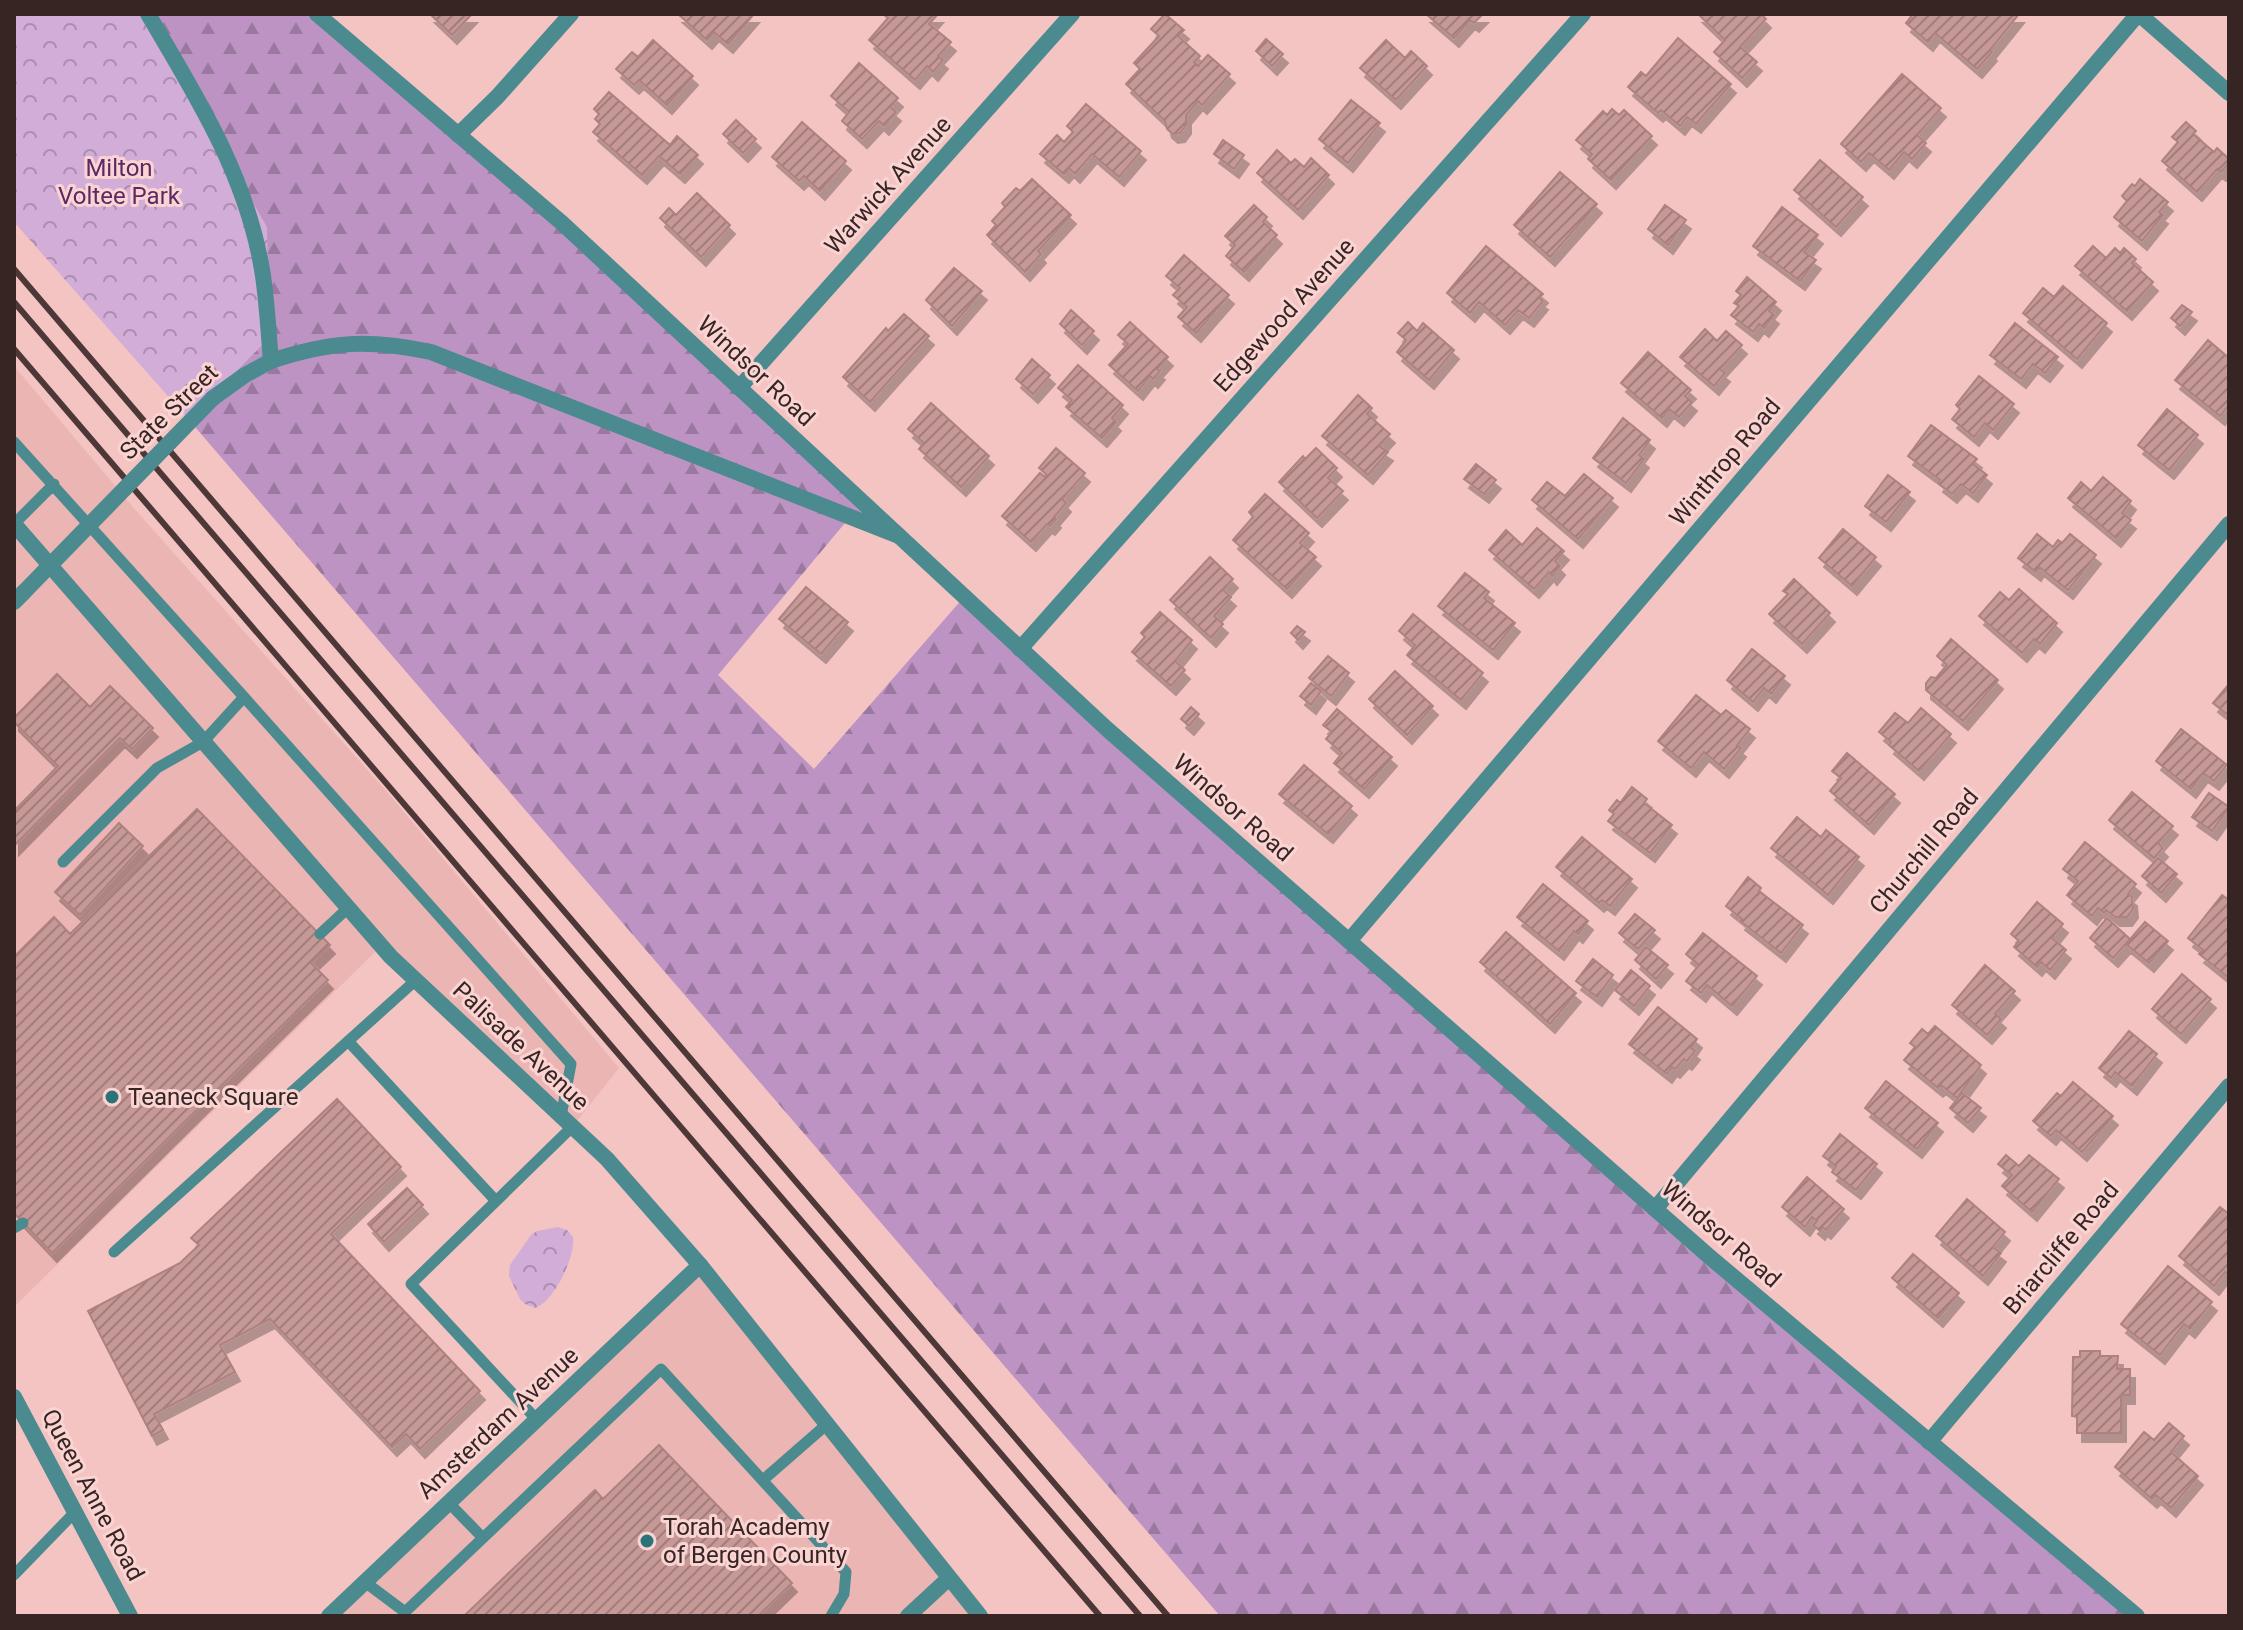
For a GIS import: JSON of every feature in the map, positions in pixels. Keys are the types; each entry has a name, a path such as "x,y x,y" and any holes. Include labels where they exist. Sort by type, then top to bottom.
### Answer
{"street":[{"path":"148,14 211,122 237,179 261,266 271,361"},
{"name":"Windsor Road","path":"317,14 562,223 1107,729 1655,1209 2137,1616"},
{"path":"458,135 497,97 571,14"},
{"name":"Warwick Avenue","path":"739,388 1072,14"},
{"name":"Edgewood Avenue","path":"1020,649 1583,14"},
{"path":"2138,14 2229,93"},
{"name":"Winthrop Road","path":"1349,941 2138,14"},
{"name":"State Street","path":"19,597 213,398 271,361 312,348 352,342 392,344 431,352 899,536"},
{"name":"Palisade Avenue","path":"14,524 391,957 607,1159 700,1265 980,1616"},
{"name":"Churchill Road","path":"1655,1209 2229,524"},
{"name":"Briarcliffe Road","path":"1929,1442 2229,1086"},
{"name":"Amsterdam Avenue","path":"329,1616 700,1265"},
{"name":"Queen Anne Road","path":"14,1397 130,1616"},
{"path":"908,1616 948,1579"}],"lane":[{"path":"14,442 571,1064 566,1121 496,1201 411,1284 537,1420"},
{"path":"14,524 54,484"},
{"path":"63,862 157,768 203,742 244,697"},
{"path":"320,934 348,908"},
{"path":"114,1252 416,980"},
{"path":"348,1041 496,1201"},
{"path":"365,1582 405,1612 661,1369 846,1572 844,1594 831,1616"},
{"path":"763,1480 826,1425"},
{"path":"449,1503 483,1538"},
{"path":"14,1575 75,1512"}],"shaded area":[{"path":"14,366 139,514 389,794 619,1068 572,1127 381,946 14,1307"},
{"path":"700,1265 980,1616 329,1616"}],"green space":[{"name":"Milton Voltee Park","path":"14,14 144,14 267,227 269,338 189,420 14,222"},
{"path":"144,14 317,14 562,223 899,536 850,517 718,675 814,769 964,597 1107,729 2137,1616 1220,1616 189,420"},
{"path":"558,1227 567,1230 573,1237 571,1255 556,1288 535,1308 520,1299 509,1276 510,1265 531,1235"}],"building":[{"path":"430,14 472,14 452,35"},
{"path":"678,14 754,14 728,44 714,32 707,40"},
{"path":"883,14 938,14 929,24 951,42 938,56 943,60 933,72 927,66 915,80 869,40 888,18"},
{"path":"1165,14 1184,30 1178,36 1200,56 1194,62 1198,66 1208,55 1230,74 1202,105 1198,101 1186,115 1186,125 1180,133 1173,134 1167,129 1165,121 1126,84 1140,69 1134,63 1159,36 1151,29"},
{"path":"1426,14 1483,14 1474,23 1470,20 1454,38"},
{"path":"1698,14 1761,14 1766,19 1740,47 1757,62 1742,78 1714,52 1725,40"},
{"path":"1913,14 2019,14 1977,69 1935,33 1928,42 1906,23"},
{"path":"1678,38 1731,84 1696,124 1687,117 1680,126 1661,110 1658,113 1628,87 1641,72 1646,76"},
{"path":"1266,39 1283,54 1272,66 1256,51"},
{"path":"653,40 693,76 667,105 639,80 634,85 616,69 632,52 638,57"},
{"path":"1386,40 1405,58 1411,51 1427,66 1396,100 1360,68"},
{"path":"859,63 898,98 890,107 896,112 884,126 879,121 862,139 842,121 849,112 831,96"},
{"path":"1902,74 1941,108 1917,135 1926,143 1912,159 1904,152 1889,170 1869,153 1861,162 1841,144"},
{"path":"609,92 670,145 677,136 698,155 680,174 659,156 642,175 593,132 600,124 595,119 599,114 594,109"},
{"path":"1351,100 1380,123 1348,163 1319,139"},
{"path":"1086,104 1141,151 1119,177 1092,154 1075,174 1069,168 1064,174 1040,154 1057,135 1064,142 1073,132 1067,126"},
{"path":"1612,109 1619,115 1624,110 1652,136 1611,180 1588,159 1592,154 1576,140 1603,111 1607,115"},
{"path":"736,120 756,139 743,153 723,134"},
{"path":"802,122 846,161 820,191 804,176 799,181 772,157"},
{"path":"2186,122 2196,131 2193,134 2214,152 2217,148 2229,159 2221,172 2217,169 2197,192 2162,161 2178,142 2172,137"},
{"path":"1223,140 1244,155 1234,169 1214,154"},
{"path":"1277,150 1291,163 1295,159 1304,167 1311,158 1329,175 1298,210 1257,173"},
{"path":"1820,160 1863,197 1836,227 1794,190"},
{"path":"1560,172 1597,204 1550,257 1514,225"},
{"path":"1032,179 1071,215 1038,251 1041,254 1025,272 987,235 996,225 992,221 1005,207 1002,203 1016,188 1020,191"},
{"path":"2140,179 2168,202 2159,212 2163,215 2142,241 2114,217 2127,201 2122,196"},
{"path":"697,193 730,225 701,257 660,218 669,208 676,215"},
{"path":"1254,205 1267,217 1263,222 1277,235 1244,272 1226,256 1235,245 1225,236"},
{"path":"1665,205 1686,220 1668,245 1648,229"},
{"path":"1782,207 1818,235 1804,252 1816,260 1800,281 1753,246"},
{"path":"1486,246 1543,294 1539,298 1543,301 1529,318 1518,310 1505,325 1479,302 1470,313 1447,293"},
{"path":"2093,246 2106,258 2115,248 2120,253 2124,248 2136,259 2132,263 2153,282 2127,311 2075,266"},
{"path":"1184,255 1229,295 1196,333 1178,317 1187,307 1173,295 1180,288 1166,276"},
{"path":"954,268 982,291 952,326 926,300"},
{"path":"1747,277 1776,302 1769,311 1774,315 1764,328 1759,324 1753,332 1731,315 1739,306 1734,303 1741,295 1736,291"},
{"path":"2063,286 2107,323 2077,359 2023,313 2043,288 2054,297"},
{"path":"2182,305 2192,312 2180,326 2171,318"},
{"path":"1071,310 1094,331 1082,345 1060,324"},
{"path":"904,314 929,336 870,402 843,377 886,328 888,331"},
{"path":"1130,322 1168,357 1153,379 1150,376 1138,391 1109,365 1128,344 1118,335"},
{"path":"1408,322 1417,331 1423,323 1454,350 1429,380 1397,352 1406,340 1398,333"},
{"path":"2015,323 2058,357 2045,373 2033,364 2021,379 1990,355"},
{"path":"1705,329 1717,341 1726,331 1742,345 1720,369 1725,373 1714,386 1680,357"},
{"path":"2208,340 2229,358 2229,405 2220,416 2175,380"},
{"path":"1648,352 1691,390 1685,396 1692,402 1679,417 1669,409 1662,418 1621,383"},
{"path":"1032,359 1050,375 1033,394 1016,379"},
{"path":"1078,365 1123,405 1112,418 1116,422 1102,438 1066,407 1072,400 1058,388"},
{"path":"1979,376 2014,404 1993,430 1985,423 1974,437 1952,419 1960,409 1956,405"},
{"path":"1358,395 1372,408 1367,414 1390,434 1379,446 1388,452 1368,475 1322,436"},
{"path":"931,403 989,456 961,487 919,449 924,443 908,429"},
{"path":"2167,409 2198,435 2169,470 2138,445"},
{"path":"1623,418 1650,440 1639,455 1644,459 1626,483 1593,458"},
{"path":"1931,425 1977,459 1973,464 1987,475 1973,493 1961,484 1952,494 1938,483 1940,480 1908,456"},
{"path":"1056,448 1085,473 1062,499 1066,503 1054,517 1056,519 1050,526 1047,524 1031,542 1002,516 1040,473 1045,477 1047,475 1039,468"},
{"path":"1316,448 1337,468 1328,478 1343,491 1317,518 1279,482 1303,456 1305,459"},
{"path":"1476,464 1496,480 1484,494 1464,479"},
{"path":"1584,474 1613,498 1578,539 1532,500 1547,482 1565,496"},
{"path":"1888,475 1910,492 1886,522 1865,506"},
{"path":"2103,477 2131,501 2122,513 2131,520 2116,538 2068,498 2081,482 2091,491"},
{"path":"1265,494 1309,533 1300,543 1316,557 1287,589 1233,540 1253,517 1249,512"},
{"path":"1537,528 1564,551 1555,561 1560,566 1552,576 1549,572 1534,589 1489,550 1506,530 1522,545"},
{"path":"1843,529 1876,557 1852,586 1819,558"},
{"path":"2037,534 2053,547 2058,540 2062,543 2070,534 2096,555 2068,590 2039,567 2036,572 2018,558"},
{"path":"1210,557 1233,579 1223,590 1231,597 1214,616 1223,624 1211,638 1170,600"},
{"path":"1465,573 1489,592 1484,598 1515,623 1493,650 1438,606"},
{"path":"1794,579 1830,613 1802,644 1769,614 1788,594 1783,591"},
{"path":"806,587 848,622 821,654 779,619"},
{"path":"2019,589 2057,623 2040,644 2034,639 2022,653 1979,616 2000,592 2009,600"},
{"path":"1160,612 1192,640 1175,661 1185,670 1171,686 1132,652 1145,637 1141,633"},
{"path":"1413,614 1483,673 1461,700 1407,655 1415,645 1399,631"},
{"path":"1297,626 1305,632 1298,640 1291,633"},
{"path":"1951,639 1998,680 1963,721 1926,690 1926,683 1931,677 1936,678 1947,665 1937,656"},
{"path":"1752,649 1785,676 1771,694 1764,688 1753,702 1727,680"},
{"path":"1328,656 1349,673 1331,696 1309,678"},
{"path":"1395,671 1433,706 1407,735 1369,699"},
{"path":"57,674 90,707 110,686 153,728 132,749 120,738 14,846 14,811 58,766 14,722 14,718"},
{"path":"1311,683 1321,691 1311,705 1300,696"},
{"path":"2229,684 2229,716 2213,703"},
{"path":"1696,695 1721,715 1726,710 1750,729 1737,745 1741,748 1724,769 1704,752 1691,768 1658,741"},
{"path":"1191,707 1199,714 1189,726 1181,719"},
{"path":"1921,708 1951,734 1919,771 1879,732 1895,713 1908,723"},
{"path":"1337,709 1392,757 1364,789 1334,763 1342,753 1326,739 1332,732 1323,725"},
{"path":"2181,729 2227,765 2214,781 2203,773 2191,789 2156,761"},
{"path":"1847,753 1895,794 1869,825 1830,791 1841,778 1832,771"},
{"path":"1304,765 1352,806 1328,834 1279,794"},
{"path":"1632,787 1647,799 1644,803 1672,825 1650,853 1608,821 1614,814 1609,810 1617,800 1620,803"},
{"path":"2132,792 2173,826 2158,843 2163,848 2154,858 2109,820"},
{"path":"2209,793 2229,807 2212,831 2192,817"},
{"name":"Teaneck Square","path":"197,809 330,945 311,963 328,980 52,1253 14,1213 14,957 54,917 70,934"},
{"path":"1797,817 1821,837 1826,830 1859,857 1828,895 1771,848"},
{"path":"119,823 143,846 80,915 55,892"},
{"path":"1582,837 1632,879 1610,906 1602,900 1599,903 1556,867"},
{"path":"2085,842 2136,884 2128,894 2132,897 2133,909 2127,917 2115,917 2098,908 2092,916 2067,895 2078,881 2063,869"},
{"path":"2158,858 2177,874 2161,893 2142,876"},
{"path":"1748,877 1761,888 1759,891 1803,925 1781,953 1726,906"},
{"path":"1543,884 1588,921 1578,934 1574,931 1559,951 1517,917"},
{"path":"2222,895 2229,900 2229,978 2199,954 2203,950 2188,938"},
{"path":"2037,902 2063,924 2052,938 2066,950 2050,970 2041,962 2037,967 2014,947 2019,941 2011,934"},
{"path":"1635,914 1655,930 1638,949 1619,933"},
{"path":"2107,918 2130,939 2113,958 2090,938"},
{"path":"2145,922 2168,941 2149,963 2126,944"},
{"path":"1506,932 1576,993 1550,1024 1480,962"},
{"path":"1703,933 1757,976 1732,1006 1707,985 1701,993 1686,981 1699,965 1686,954"},
{"path":"1646,947 1668,965 1656,979 1635,960"},
{"path":"1593,959 1613,975 1597,997 1576,981"},
{"path":"1985,965 2015,991 1995,1014 2001,1019 1987,1035 1952,1005"},
{"path":"1631,970 1650,986 1634,1006 1615,990"},
{"path":"2182,974 2211,999 2181,1034 2152,1009"},
{"path":"1658,1007 1697,1039 1691,1048 1695,1051 1687,1061 1684,1059 1667,1074 1629,1044"},
{"path":"1935,1026 1981,1065 1957,1098 1941,1085 1938,1088 1904,1060 1915,1047 1910,1043 1922,1029 1928,1034"},
{"path":"2129,1031 2157,1054 2132,1086 2115,1072 2111,1078 2099,1068"},
{"path":"1886,1081 1938,1123 1917,1149 1865,1108"},
{"path":"2073,1082 2113,1116 2082,1152 2056,1130 2051,1136 2033,1121 2057,1093 2061,1096"},
{"path":"1962,1093 1981,1108 1968,1123 1950,1108"},
{"path":"337,1099 401,1167 331,1234 480,1391 420,1449 406,1434 392,1447 270,1319 220,1345 235,1372 154,1414 163,1430 152,1436 88,1311 180,1263 199,1245 191,1238"},
{"path":"1840,1134 1877,1164 1856,1190 1832,1172 1836,1166 1823,1156"},
{"path":"2006,1155 2019,1166 2029,1155 2059,1179 2032,1212 2002,1186 2012,1175 1998,1164"},
{"path":"1807,1177 1844,1209 1826,1230 1822,1227 1820,1231 1813,1225 1817,1221 1812,1217 1805,1227 1782,1207"},
{"path":"407,1188 423,1205 384,1242 368,1224"},
{"path":"1967,1199 2005,1232 1993,1247 2001,1253 1983,1276 1936,1236"},
{"path":"2220,1207 2229,1214 2229,1275 2225,1272 2214,1286 2179,1256"},
{"path":"1913,1254 1959,1293 1938,1318 1892,1278"},
{"path":"2168,1266 2212,1302 2190,1329 2184,1324 2160,1355 2121,1324"},
{"path":"2080,1351 2100,1351 2100,1356 2118,1356 2117,1369 2130,1369 2130,1395 2121,1395 2121,1433 2077,1433 2077,1417 2072,1416 2073,1357 2080,1357"},
{"path":"2169,1423 2184,1436 2171,1452 2198,1476 2171,1508 2156,1495 2152,1499 2115,1467 2144,1432 2154,1440"},
{"name":"Torah Academy of Bergen County","path":"659,1445 792,1583 758,1616 464,1616 595,1490 603,1499"}],"railway":[{"path":"14,269 1168,1616"},
{"path":"14,302 1140,1616"},
{"path":"14,349 1100,1616"}],"place":[{"name":"Teaneck Square","path":"112,1097"},
{"name":"Torah Academy of Bergen County","path":"647,1541"}]}
